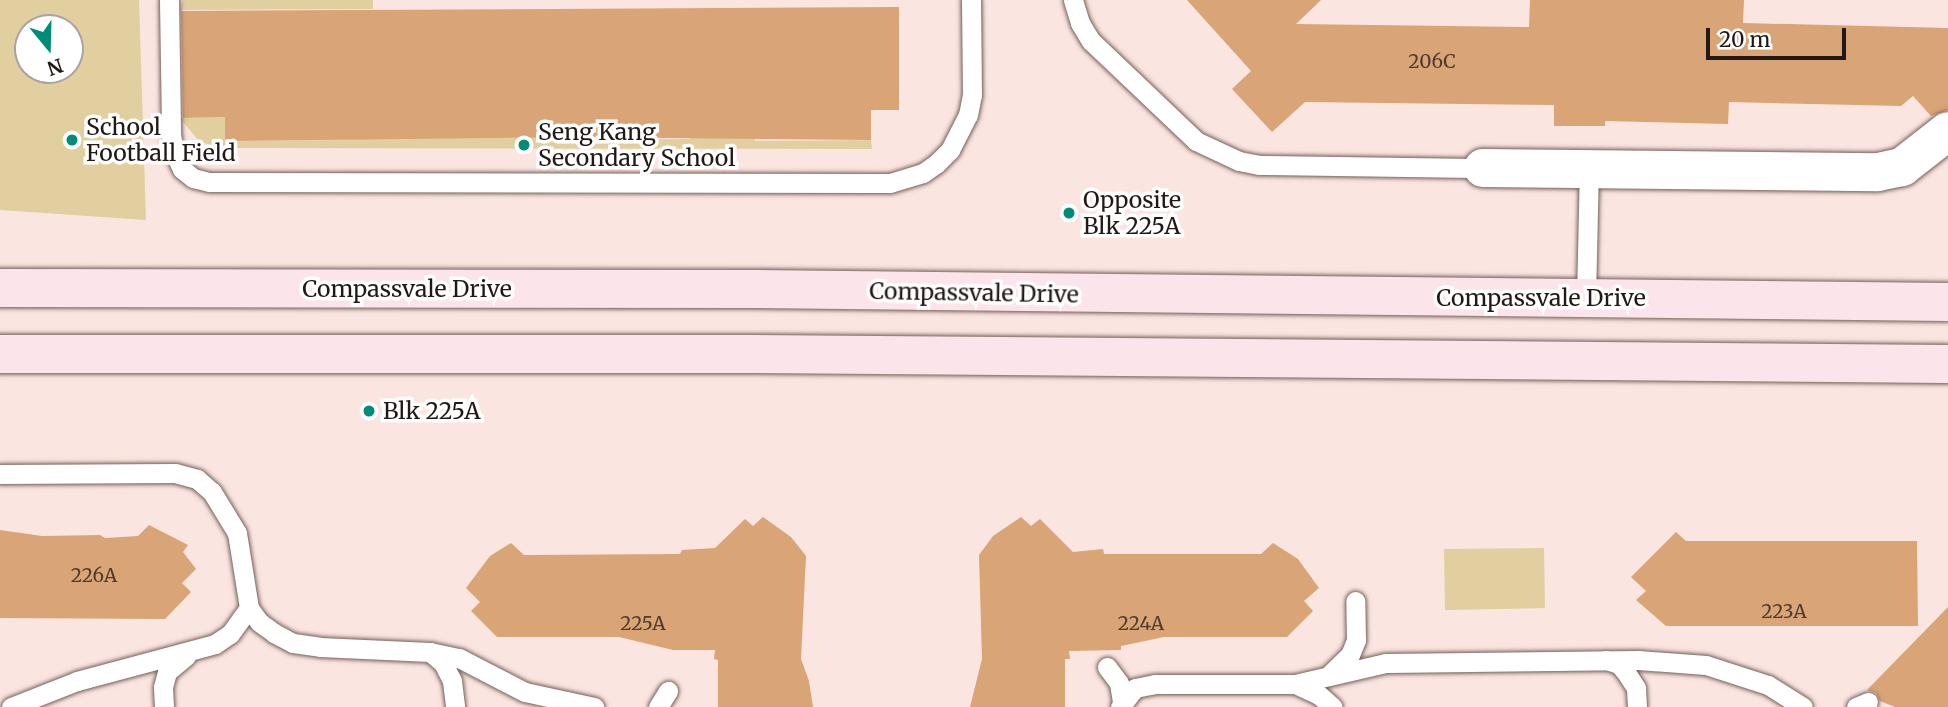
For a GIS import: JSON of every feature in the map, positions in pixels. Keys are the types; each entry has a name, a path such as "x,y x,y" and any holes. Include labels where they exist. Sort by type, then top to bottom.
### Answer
{"street":[{"path":"1483,168 1878,172 1902,167 1948,131"},
{"name":"Compassvale Drive","path":"0,288 756,289 1948,302"},
{"path":"0,354 767,354 1948,364"}],"lane":[{"path":"169,0 171,134 174,152 182,169 193,177 209,182 890,183 923,173 936,164 950,150 968,116 972,95 971,0"},
{"path":"1073,0 1080,23 1091,41 1196,141 1239,161 1259,165 1483,168"},
{"path":"1586,298 1589,169"},
{"path":"0,474 175,473 197,479 212,492 237,533 249,608 259,622 293,643 429,652 460,657 525,692 594,707"},
{"path":"1327,677 1350,655 1356,640 1354,601"},
{"path":"10,707 77,681 215,644 230,634 249,608"},
{"path":"164,707 163,687 167,672 196,650"},
{"path":"429,652 443,663 452,681 455,707"},
{"path":"1605,660 1619,664 1627,674 1636,688 1637,707"},
{"path":"1121,705 1135,688 1155,684 1295,684 1386,663 1605,660 1706,665 1768,685 1803,707"},
{"path":"1107,667 1118,683 1121,705"},
{"path":"1295,684 1320,695 1334,707"}],"shaded area":[{"name":"School Football Field","path":"0,0 139,0 146,220 0,210"},
{"path":"183,0 373,0 373,9 179,10"},
{"path":"691,111 755,111 755,141 871,140 872,149 226,148 211,146 198,140 180,118 225,117 225,141 344,140 571,114 571,140 690,139"},
{"path":"1544,548 1545,608 1445,610 1444,549"}],"building":[{"path":"1187,0 1321,0 1296,24 1529,27 1530,0 1744,0 1743,23 1948,28 1948,110 1931,116 1913,96 1901,106 1729,102 1728,124 1605,121 1605,126 1554,126 1554,105 1305,102 1272,132 1232,89 1251,71"},
{"path":"899,7 899,110 871,110 871,140 571,137 225,141 225,117 183,118 181,11"},
{"path":"763,517 791,537 806,556 801,659 809,681 813,707 718,707 718,660 714,659 715,650 673,650 619,637 497,637 471,611 480,602 466,588 490,556 511,543 524,555 680,554 682,550 715,548 745,519 753,526"},
{"path":"1021,517 1031,526 1040,519 1073,552 1103,549 1104,554 1261,554 1273,543 1298,559 1319,588 1304,601 1313,611 1287,637 1164,637 1121,646 1121,650 1069,651 1070,659 1065,659 1065,707 970,707 982,659 979,555 993,536"},
{"path":"149,525 188,545 183,552 196,569 182,583 191,592 165,619 0,618 0,530 42,536 100,535 105,538 138,536"},
{"path":"1676,532 1686,541 1917,541 1918,626 1666,626 1636,600 1646,591 1631,577"},
{"path":"1948,607 1948,707 1895,707 1880,701 1876,693 1867,690"}],"place":[{"name":"School Football Field","path":"72,140"},
{"name":"Seng Kang Secondary School","path":"524,145"},
{"name":"Opposite Blk 225A","path":"1069,213"},
{"name":"Blk 225A","path":"369,411"}]}
